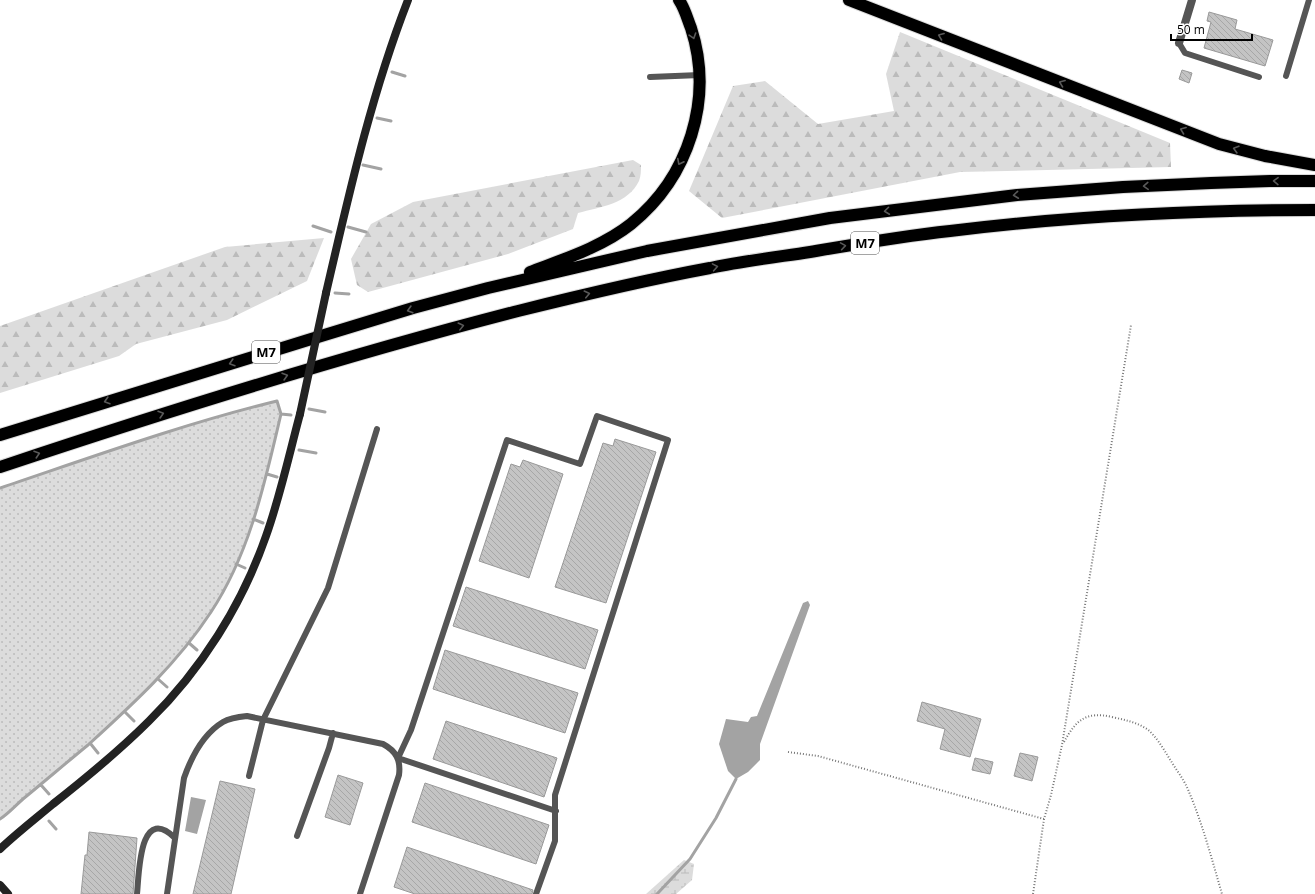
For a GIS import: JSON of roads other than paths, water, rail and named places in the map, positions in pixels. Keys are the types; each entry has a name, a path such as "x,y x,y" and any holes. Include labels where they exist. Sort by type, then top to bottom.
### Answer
{"highway":[{"path":"488,288 578,254 604,241 630,225 648,208 666,186 681,162 694,130 699,102 700,75 696,43 680,0"},
{"path":"849,0 1220,144 1265,156 1315,165"},
{"name":"M7","path":"0,435 308,340 488,288 647,251 830,218 1024,194 1204,183 1315,181"},
{"name":"M7","path":"0,466 267,381 424,335 585,295 710,267 895,238 1020,224 1212,211 1315,210"}],"main road":[{"path":"2,845 106,761 150,720 176,691 204,655 229,618 240,597 266,537 280,491 300,414 353,176 373,102 397,27 408,0"},
{"path":"0,885 8,894"}],"street":[{"path":"1180,43 1192,0"}],"lane":[{"path":"1286,76 1309,0"},
{"path":"1180,43 1185,53 1260,77"},
{"path":"650,77 700,75"},
{"path":"398,758 411,730 507,440 580,464 597,416 668,440 554,795 556,811 555,841 536,894"},
{"path":"248,776 263,720 328,588 377,429"},
{"path":"167,894 184,778 190,761 212,731 223,722 235,717 247,716 383,744 390,748 398,758 400,766 399,775 360,894"},
{"path":"297,836 333,733"},
{"path":"398,758 556,811"},
{"path":"137,894 142,845 146,837 151,832 160,828 167,830 175,838"}],"waterway":[{"path":"392,72 405,76"},
{"path":"377,118 391,121"},
{"path":"363,165 381,169"},
{"path":"313,226 331,232"},
{"path":"348,227 366,232"},
{"path":"335,293 349,294"},
{"path":"0,488 138,442 242,410 277,401 281,414 262,491 246,541 225,589 198,631 184,649 138,699 88,745 0,819"},
{"path":"309,409 325,412"},
{"path":"281,414 291,415"},
{"path":"299,450 316,453"},
{"path":"267,474 277,477"},
{"path":"253,519 263,523"},
{"path":"236,564 245,568"},
{"path":"189,643 197,650"},
{"path":"158,679 167,687"},
{"path":"125,712 134,721"},
{"path":"90,743 98,753"},
{"path":"657,894 690,859 716,818 736,779"},
{"path":"41,785 49,794"},
{"path":"49,821 56,829"}]}
